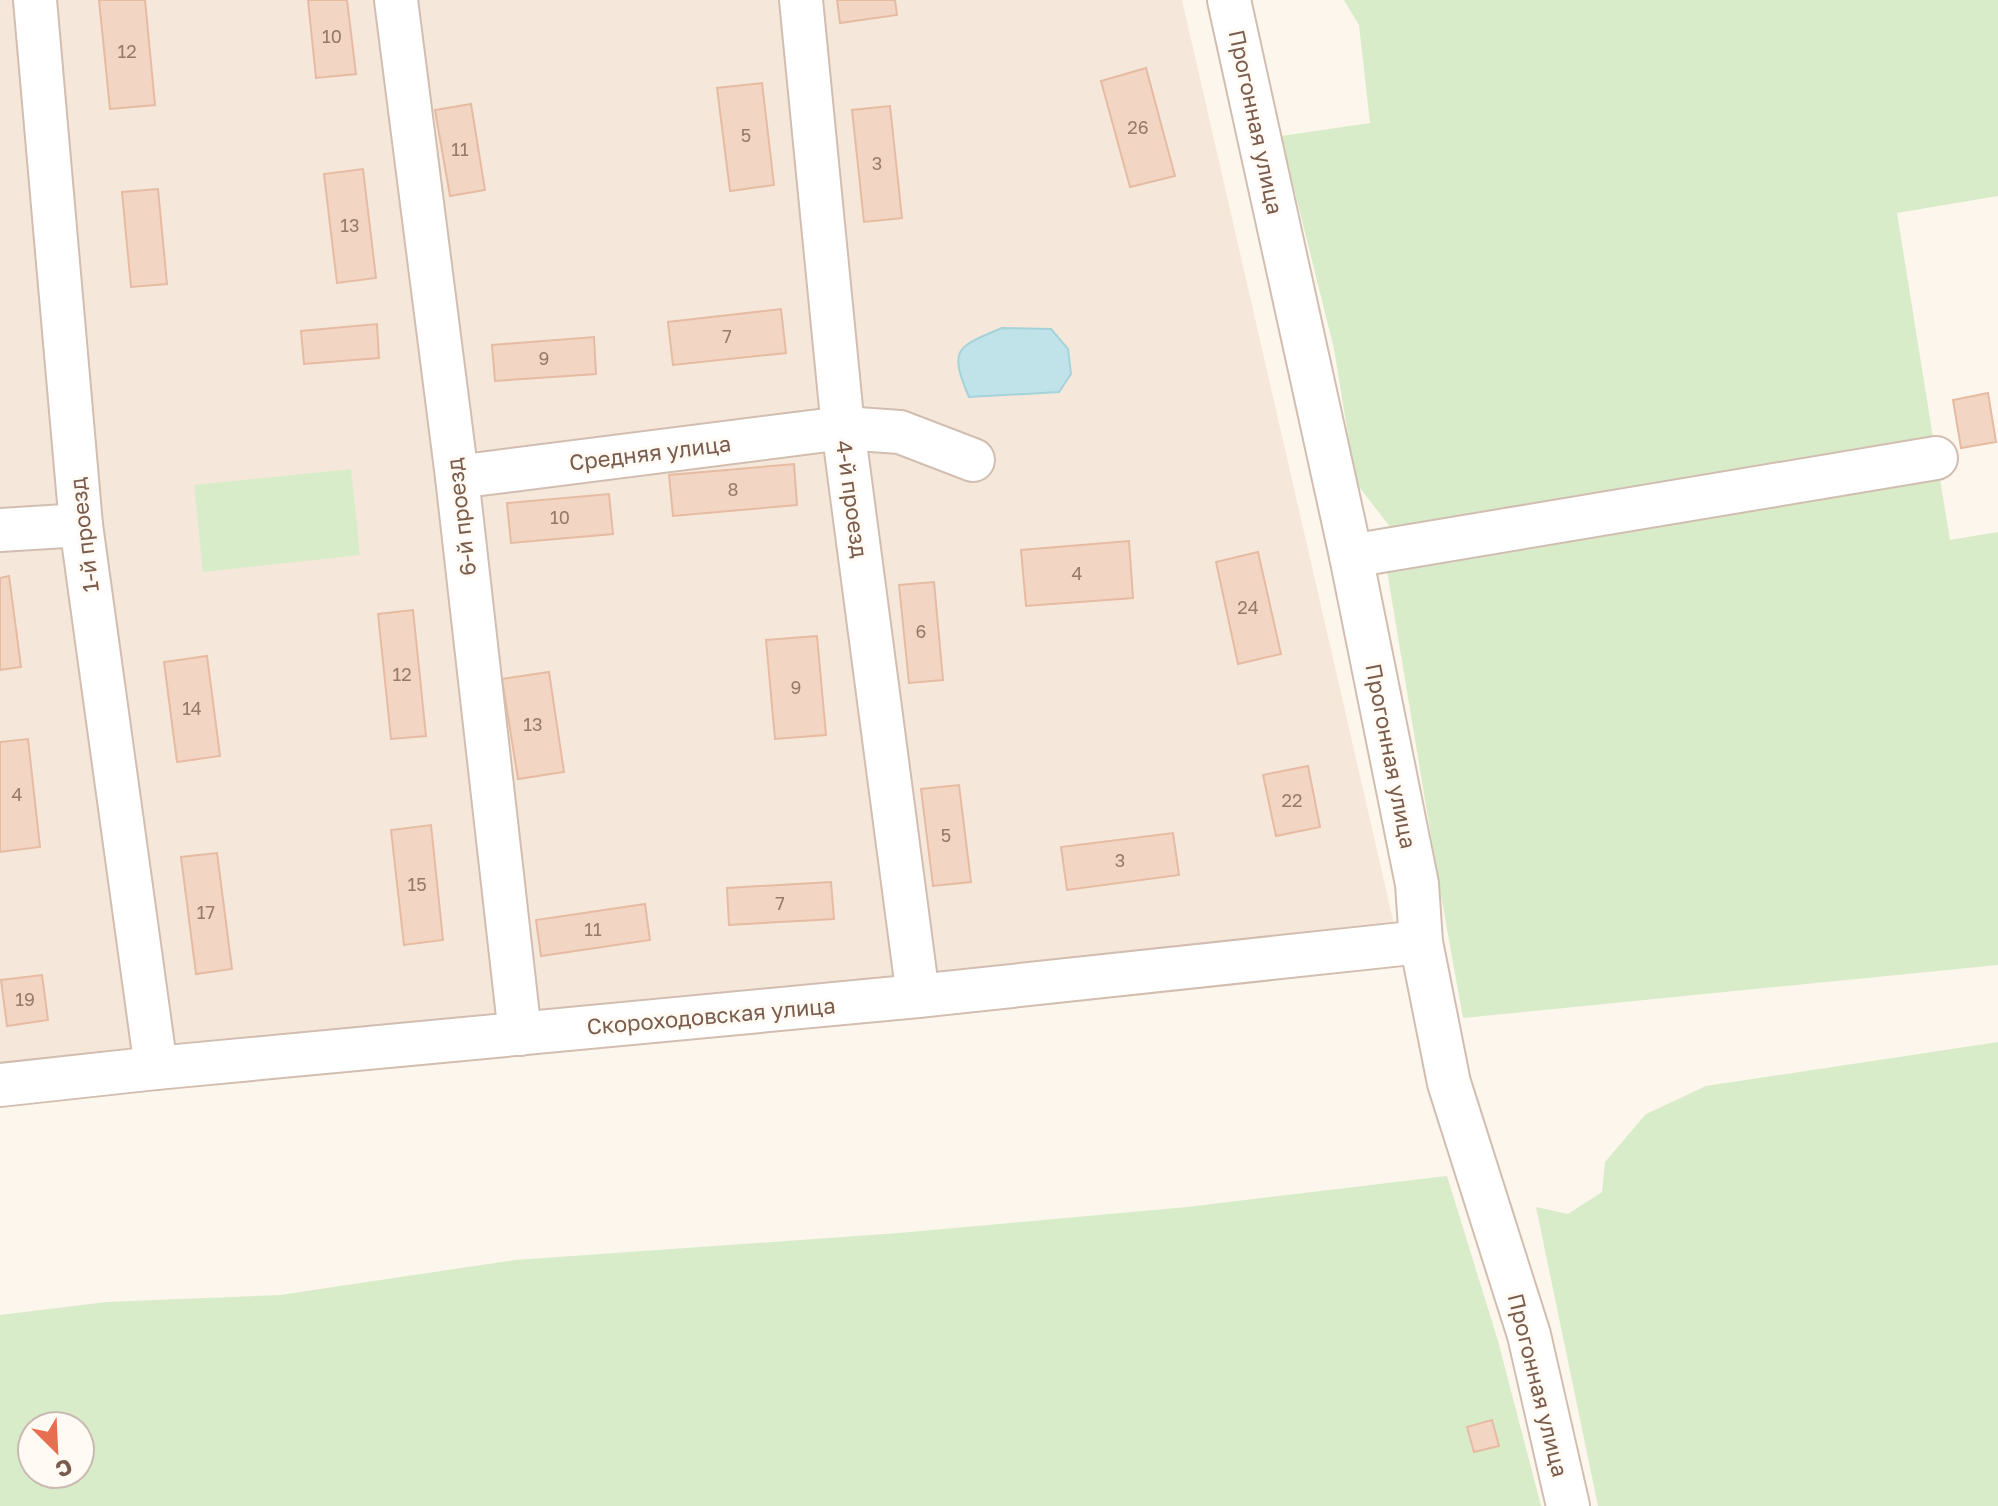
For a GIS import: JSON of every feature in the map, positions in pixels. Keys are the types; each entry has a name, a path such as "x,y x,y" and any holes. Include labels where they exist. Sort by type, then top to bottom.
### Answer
{"street":[{"name":"1-й проезд","path":"35,0 81,525 156,1068"},
{"name":"6-й проезд","path":"396,0 457,477 520,1034"},
{"name":"4-й проезд","path":"801,0 843,428 918,996"},
{"name":"Прогонная улица","path":"1229,0 1351,556 1417,884 1421,942 1449,1083 1529,1335 1568,1506"},
{"name":"Средняя улица","path":"457,477 843,428 900,432 973,460"},
{"path":"1351,556 1936,458"},
{"path":"0,530 81,525"},
{"name":"Скороходовская улица","path":"0,1085 918,996 1421,942"}],"shaded area":[{"path":"0,0 1182,0 1396,933 0,1075"}],"green space":[{"path":"1344,0 1998,0 1998,196 1897,213 1935,450 1391,528 1356,483 1334,349 1281,136 1370,123 1359,25"},
{"path":"1938,467 1950,540 1998,532 1998,965 1463,1018 1385,559"},
{"path":"351,469 360,555 203,572 194,485"},
{"path":"1998,1042 1998,1506 1598,1506 1536,1207 1568,1214 1602,1192 1605,1162 1646,1114 1706,1086"},
{"path":"1447,1176 1498,1341 1541,1506 0,1506 0,1315 106,1302 280,1295 515,1260 899,1233 1187,1207"}],"water":[{"path":"1002,328 1051,329 1068,349 1071,374 1059,392 969,397 959,368 961,351 966,345"}],"building":[{"path":"99,0 145,0 155,105 110,109"},
{"path":"308,0 347,0 356,74 316,78"},
{"path":"837,0 895,0 897,15 840,23"},
{"path":"1146,68 1175,176 1130,187 1101,81"},
{"path":"762,83 774,185 730,191 717,88"},
{"path":"471,104 485,190 450,196 435,110"},
{"path":"890,106 902,218 864,222 852,110"},
{"path":"363,169 376,278 337,283 324,174"},
{"path":"158,189 167,284 131,287 122,192"},
{"path":"781,309 786,353 673,365 668,322"},
{"path":"377,324 379,358 304,364 301,331"},
{"path":"594,337 596,374 495,381 492,345"},
{"path":"1988,393 1996,442 1961,448 1953,400"},
{"path":"794,464 797,505 673,516 669,475"},
{"path":"609,494 613,534 511,543 507,503"},
{"path":"1129,541 1133,598 1026,606 1021,550"},
{"path":"1258,552 1281,654 1238,664 1216,562"},
{"path":"9,576 21,667 0,670 0,578"},
{"path":"934,582 943,680 909,683 899,585"},
{"path":"413,610 426,736 391,739 378,614"},
{"path":"817,636 826,735 775,739 766,640"},
{"path":"207,656 220,756 177,762 164,662"},
{"path":"549,672 564,772 518,779 502,679"},
{"path":"28,739 40,847 0,852 0,742"},
{"path":"1308,766 1320,827 1276,836 1263,775"},
{"path":"959,785 971,882 933,886 921,789"},
{"path":"431,825 443,940 404,945 391,830"},
{"path":"1173,833 1179,875 1067,890 1061,847"},
{"path":"217,853 232,969 196,974 181,857"},
{"path":"831,882 834,919 729,925 727,888"},
{"path":"645,904 650,940 541,956 536,920"},
{"path":"42,975 48,1020 7,1026 1,980"},
{"path":"1492,1420 1499,1446 1474,1452 1467,1427"}]}
